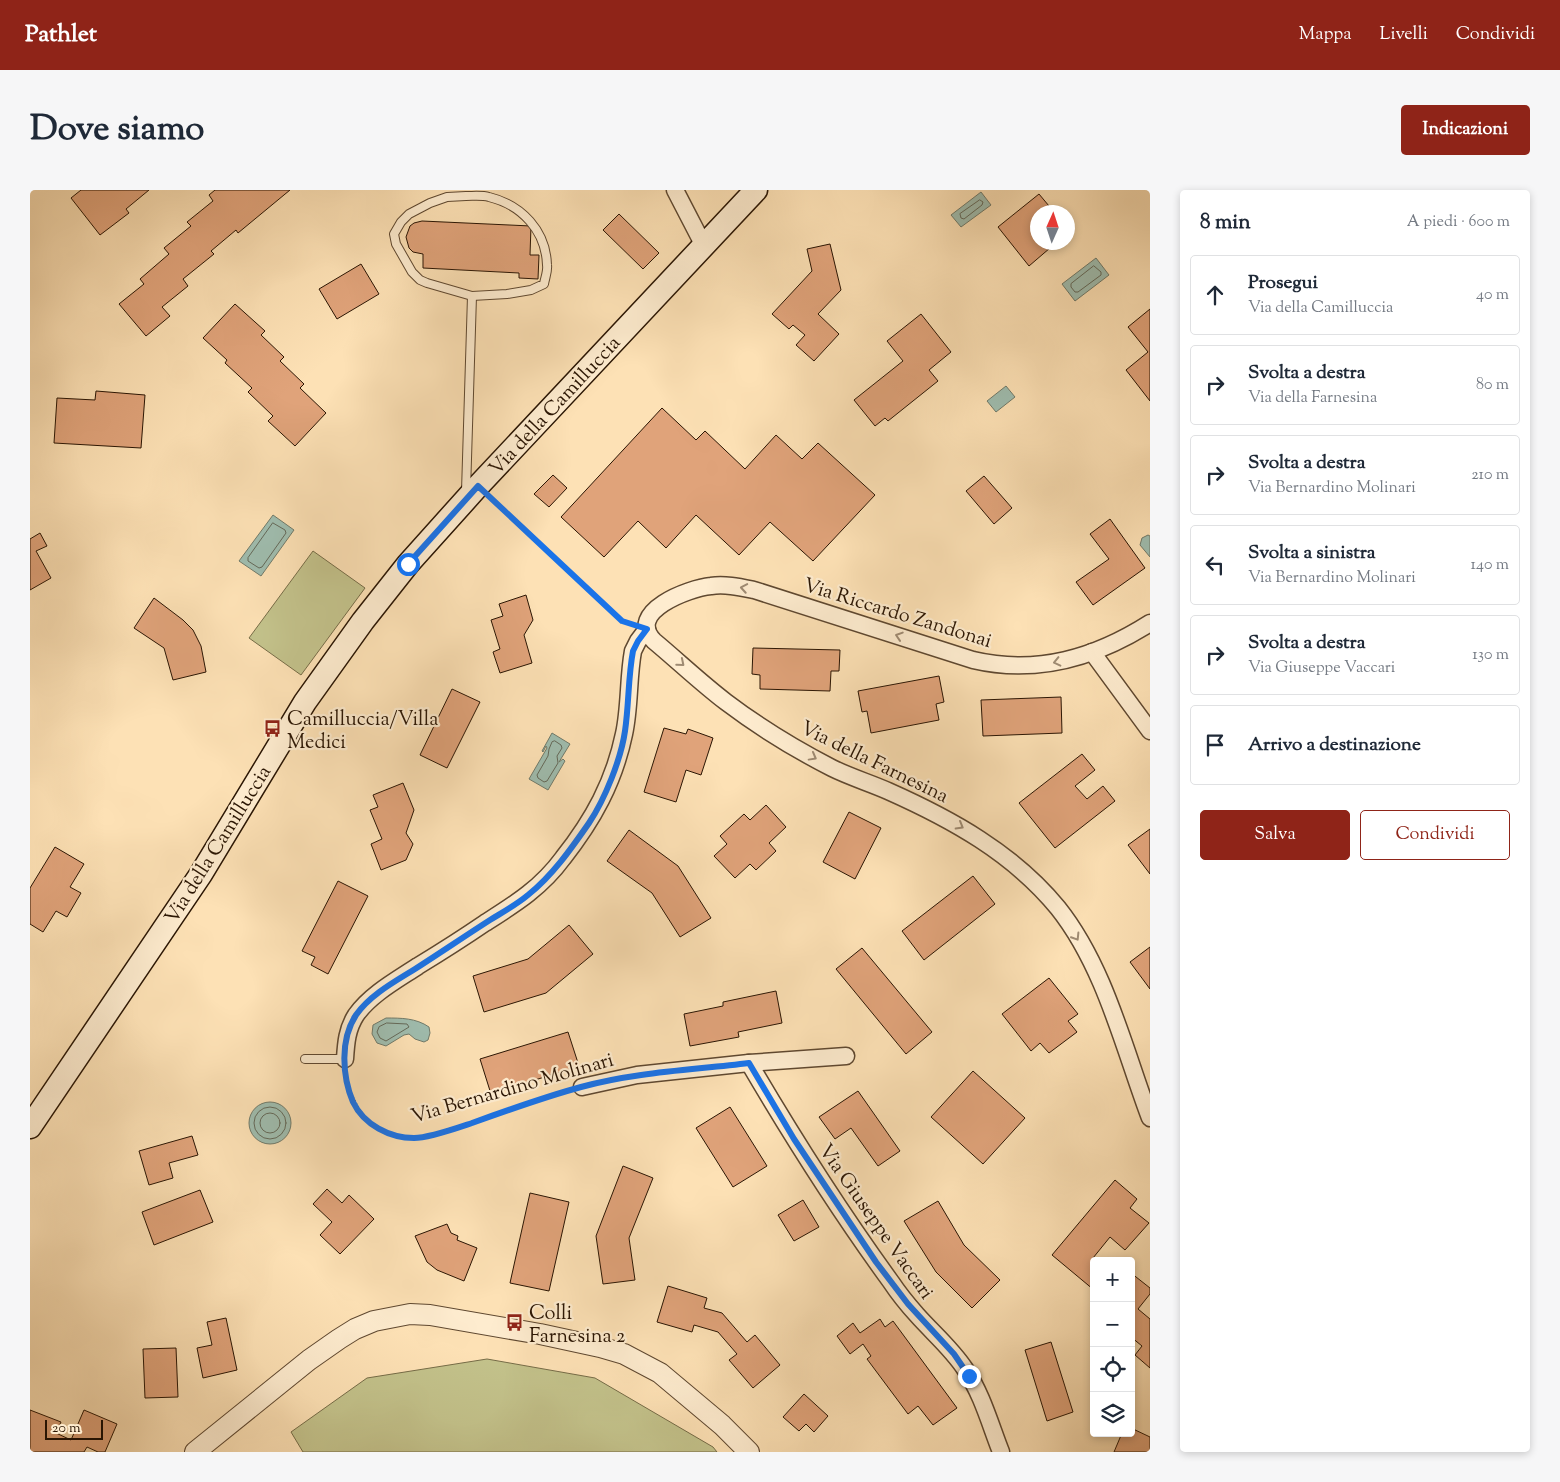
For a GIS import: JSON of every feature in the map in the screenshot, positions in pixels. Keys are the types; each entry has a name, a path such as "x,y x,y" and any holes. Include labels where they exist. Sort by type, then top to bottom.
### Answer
{"main road":[{"name":"Via della Camilluccia","path":"30,1127 201,874 328,667 390,586 472,492 756,190"}],"street":[{"path":"675,190 704,246"},
{"name":"Via Riccardo Zandonai","path":"647,629 648,617 666,603 690,590 723,585 754,590 985,662 1026,666 1045,665 1092,652 1126,637 1150,623"},
{"path":"345,1059 346,1041 350,1029 356,1016 364,1006 389,985 526,896 548,878 589,822 608,786 625,734 633,651 647,629"},
{"name":"Via della Farnesina","path":"647,629 654,641 726,702 759,726 834,769 945,818 983,840 1034,882 1058,908 1087,954 1115,1017 1150,1118"},
{"path":"1092,652 1150,731"},
{"name":"Via Bernardino Molinari","path":"582,1087 637,1075 749,1063 846,1056"},
{"name":"Via Giuseppe Vaccari","path":"749,1063 794,1139 876,1262 908,1304 954,1354 965,1369 988,1418 1001,1452"},
{"path":"194,1452 309,1360 340,1338 356,1328 374,1321 410,1314 430,1315 540,1334 624,1354 660,1373 722,1425 749,1452"}],"lane":[{"path":"488,196 511,206 527,217 538,230 545,249 548,267 544,284 531,290 507,294 472,296 427,284 412,272 396,244 394,234 401,222 409,214 430,202 447,197 488,196"},
{"path":"472,296 472,492"},
{"path":"306,1060 345,1059"}],"path":[{"path":"472,492 622,621 647,629"},
{"name":"Via Bernardino Molinari","path":"345,1059 348,1089 355,1106 368,1121 387,1133 402,1138 418,1138 451,1129 582,1087"}],"shaded area":[{"path":"313,551 365,588 301,675 249,638"},
{"path":"487,1359 595,1378 713,1447 717,1452 303,1452 291,1432 367,1378"}],"water":[{"path":"981,192 991,205 961,227 951,215"},
{"path":"1096,258 1109,275 1075,301 1062,284"},
{"path":"1006,386 1015,397 996,412 987,401"},
{"path":"273,515 294,530 261,576 239,561"},
{"path":"1150,536 1150,557 1140,545 1142,538"},
{"path":"552,733 570,744 559,762 563,759 565,761 548,790 529,779 547,748 546,746 542,751"},
{"path":"386,1018 408,1019 424,1024 429,1027 428,1040 424,1042 415,1039 409,1034 386,1046 377,1043 372,1034 373,1025"},
{"path":"274,1102 282,1105 288,1111 291,1123 288,1135 282,1141 266,1144 258,1141 252,1135 249,1119 252,1111 258,1105"}],"building":[{"path":"81,190 149,190 126,209 129,213 100,235 71,198"},
{"path":"215,190 290,190 238,233 236,230 211,251 214,254 183,279 188,286 162,307 170,316 146,336 119,304 144,284 140,279 169,254 164,248 191,226 187,222 213,201 209,195"},
{"path":"1039,194 1048,205 1030,205 1030,250 1048,250 1029,266 998,227"},
{"path":"619,214 659,253 643,269 603,230"},
{"path":"422,221 531,226 530,255 539,255 538,279 519,278 519,273 423,268 423,254 413,252 409,248 406,237 410,226"},
{"path":"830,244 841,290 818,314 839,334 814,361 796,345 805,335 793,325 789,329 772,314 812,271 807,249"},
{"path":"361,264 379,294 337,319 319,289"},
{"path":"235,304 265,331 261,335 284,357 280,361 304,384 300,388 326,413 295,446 268,421 273,416 248,392 252,388 225,363 227,360 203,338"},
{"path":"1150,309 1150,401 1126,370 1148,352 1128,327"},
{"path":"921,314 951,352 929,370 938,381 888,421 885,418 875,426 854,400 903,361 887,341"},
{"path":"96,391 145,395 141,448 54,443 57,398 95,400"},
{"path":"662,408 696,440 705,431 745,469 776,435 802,459 818,443 875,495 813,561 770,522 739,555 696,515 666,548 638,521 604,557 561,517"},
{"path":"553,475 567,488 549,507 534,494"},
{"path":"984,476 1012,508 994,524 966,491"},
{"path":"1110,519 1145,568 1093,605 1076,582 1109,559 1090,534"},
{"path":"40,533 47,546 36,551 51,578 30,590 30,539"},
{"path":"526,595 533,620 524,635 532,663 500,673 493,652 500,649 491,620 503,616 499,604"},
{"path":"154,598 193,630 201,646 206,672 173,680 164,648 134,628"},
{"path":"753,648 840,650 839,671 831,671 830,691 760,689 760,675 752,674"},
{"path":"939,676 944,702 936,704 939,720 871,733 867,711 862,712 858,691"},
{"path":"452,689 480,702 447,768 420,755"},
{"path":"1061,697 1062,733 983,736 981,700"},
{"path":"664,728 686,734 688,729 713,738 701,775 686,770 676,802 644,792"},
{"path":"1082,754 1095,770 1075,786 1087,799 1103,786 1115,801 1055,848 1019,803"},
{"path":"403,783 414,810 406,833 413,844 406,860 381,870 371,844 382,839 370,810 378,807 373,795"},
{"path":"766,805 786,827 769,843 776,851 756,870 750,864 735,878 714,856 727,844 720,836 744,814 750,820"},
{"path":"849,812 881,828 855,879 823,862"},
{"path":"1150,829 1150,874 1128,845"},
{"path":"629,830 678,866 711,918 680,937 652,893 607,861"},
{"path":"55,847 84,864 70,887 81,893 67,917 56,911 43,932 30,924 30,888"},
{"path":"973,876 995,904 924,960 902,931"},
{"path":"338,881 368,896 328,974 311,965 315,957 302,951"},
{"path":"569,925 593,954 546,993 484,1012 473,976 528,959"},
{"path":"1150,947 1150,989 1130,962"},
{"path":"862,948 932,1032 906,1054 836,969"},
{"path":"1049,978 1078,1014 1068,1021 1077,1032 1049,1053 1040,1043 1031,1051 1002,1014"},
{"path":"776,991 782,1023 738,1032 739,1037 690,1046 684,1014 723,1006 723,1002"},
{"path":"568,1032 579,1066 491,1094 480,1059"},
{"path":"973,1071 1025,1118 983,1164 931,1117"},
{"path":"858,1091 900,1151 878,1166 851,1128 835,1139 819,1117"},
{"path":"730,1107 767,1166 733,1187 696,1128"},
{"path":"192,1136 198,1155 169,1163 173,1178 149,1185 139,1151"},
{"path":"623,1166 653,1178 629,1238 635,1280 603,1284 596,1236"},
{"path":"1115,1180 1137,1199 1130,1208 1149,1223 1125,1250 1110,1237 1094,1257 1090,1257 1090,1287 1052,1255"},
{"path":"327,1189 342,1203 349,1195 374,1219 340,1254 320,1235 332,1222 313,1204"},
{"path":"200,1190 213,1222 154,1245 142,1212"},
{"path":"530,1193 569,1202 549,1291 510,1283"},
{"path":"803,1200 819,1227 794,1241 778,1215"},
{"path":"938,1201 964,1245 1000,1280 972,1308 936,1272 904,1221"},
{"path":"447,1224 451,1233 458,1236 457,1240 477,1248 464,1281 437,1270 427,1262 415,1236"},
{"path":"1135,1276 1150,1288 1150,1294 1138,1309 1150,1319 1150,1368 1135,1355 1142,1346 1135,1340"},
{"path":"668,1286 707,1298 704,1308 722,1313 747,1342 755,1335 780,1365 753,1388 729,1360 737,1354 718,1332 694,1325 692,1332 657,1322"},
{"path":"226,1318 237,1370 203,1378 197,1348 212,1345 207,1322"},
{"path":"880,1319 885,1327 893,1321 957,1408 933,1425 918,1406 908,1414 867,1359 871,1356 863,1344 850,1354 837,1336 853,1323 860,1333"},
{"path":"1051,1342 1073,1412 1047,1421 1025,1350"},
{"path":"176,1348 178,1397 145,1398 143,1349"},
{"path":"804,1394 828,1416 814,1432 806,1424 799,1431 783,1417"},
{"path":"30,1410 61,1422 56,1433 71,1440 84,1410 117,1424 105,1452 98,1452 87,1447 84,1452 30,1452"},
{"path":"1135,1430 1150,1437 1150,1452 1114,1452 1120,1437 1135,1437"}],"place":[{"name":"Camilluccia/Villa Medici","path":"273,729"},
{"name":"Colli Farnesina 2","path":"515,1323"}],"route":[{"path":"408,564 478,486 622,621 647,629 633,651 625,734 608,786 599,806 548,878 526,896 389,985 364,1006 356,1016 346,1041 345,1059 348,1089 355,1106 368,1121 387,1133 402,1138 418,1138 460,1127 544,1098 616,1079 749,1063 794,1139 876,1262 918,1316 954,1354 969,1376"}]}
